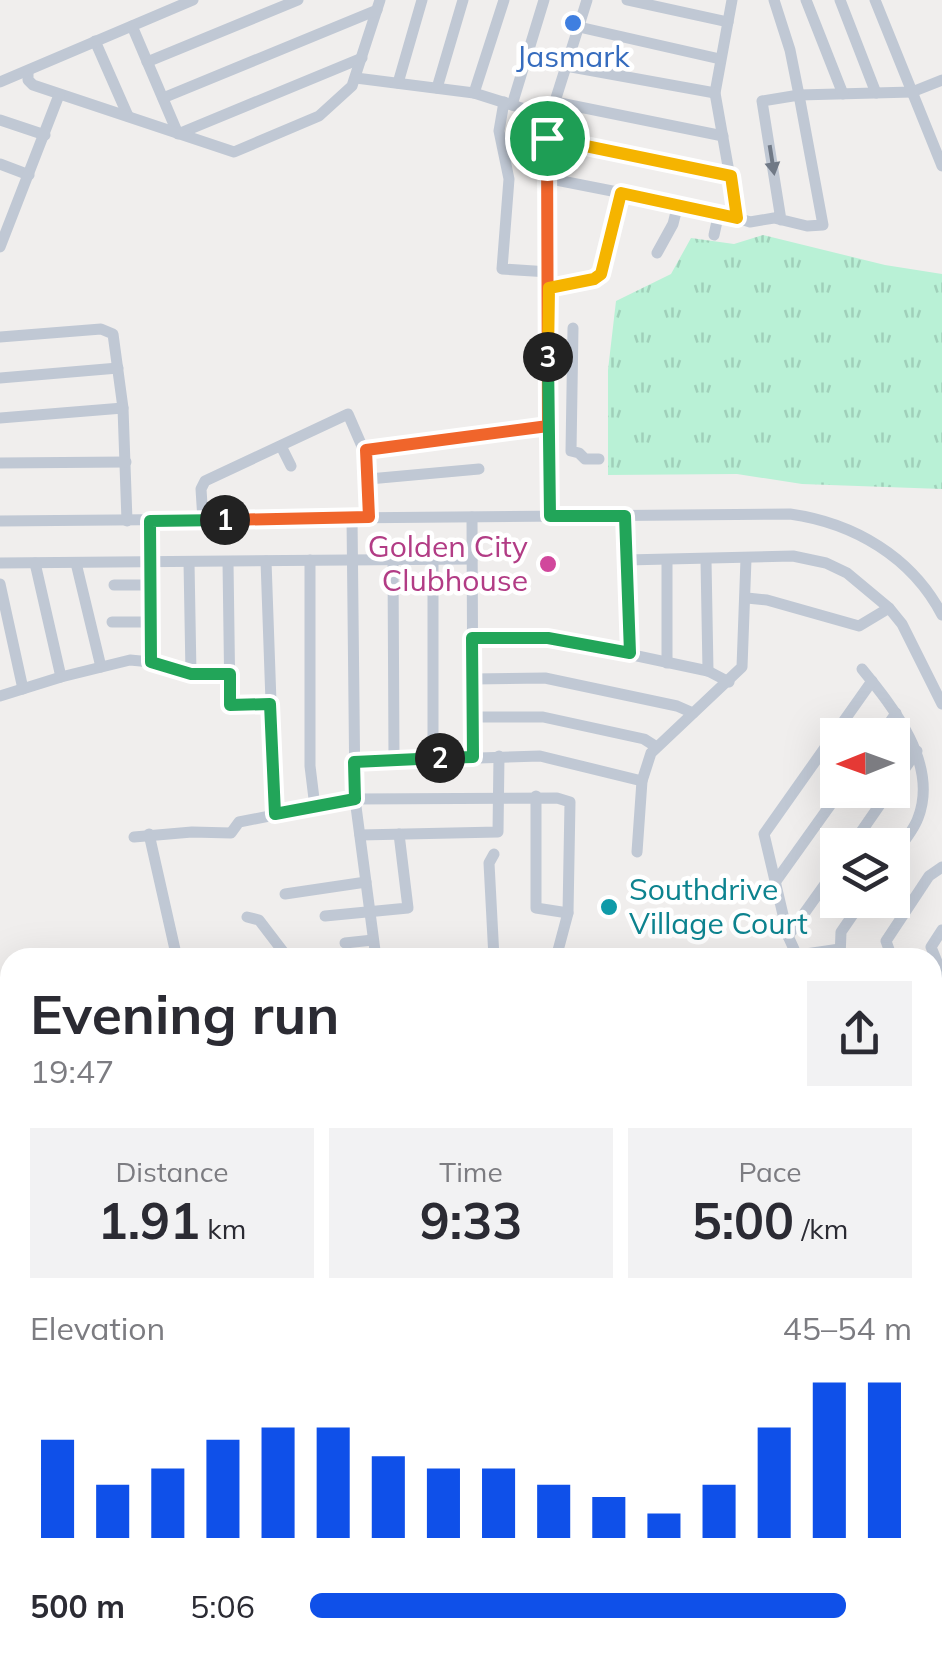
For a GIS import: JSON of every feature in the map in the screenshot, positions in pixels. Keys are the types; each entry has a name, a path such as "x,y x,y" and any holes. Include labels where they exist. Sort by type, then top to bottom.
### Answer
{"street":[{"path":"0,82 193,0"},
{"path":"147,62 298,0"},
{"path":"398,82 422,0"},
{"path":"437,88 462,0"},
{"path":"474,93 504,0"},
{"path":"544,0 498,131 510,178 502,269 549,272"},
{"path":"550,516 547,138 587,0"},
{"path":"627,0 728,22"},
{"path":"732,0 715,93 737,218"},
{"path":"546,178 719,212 750,222 782,220 806,226 823,225 800,95 774,0"},
{"path":"806,0 843,94"},
{"path":"840,0 876,93"},
{"path":"874,0 942,166"},
{"path":"163,98 378,5"},
{"path":"28,71 30,83 59,95 234,152 319,116 356,78 378,5"},
{"path":"132,26 178,134"},
{"path":"578,27 720,59"},
{"path":"95,41 128,116"},
{"path":"178,134 362,58"},
{"path":"566,66 715,93"},
{"path":"356,78 474,93 550,117"},
{"path":"782,220 762,101 800,95 912,92 942,80"},
{"path":"0,247 59,95"},
{"path":"555,102 724,136"},
{"path":"0,120 44,135"},
{"path":"547,138 731,176"},
{"path":"0,164 29,174"},
{"path":"549,288 594,279 601,274 621,193"},
{"path":"657,253 673,224 678,204"},
{"path":"0,206 14,212"},
{"path":"714,235 719,212"},
{"path":"573,328 571,451 585,459 599,459"},
{"path":"0,338 108,330 113,334 124,408 127,522"},
{"path":"0,378 118,368"},
{"path":"0,418 124,408"},
{"path":"202,520 201,490 205,481 348,414 366,450 369,517"},
{"path":"366,450 548,429 571,430"},
{"path":"281,446 291,466"},
{"path":"0,463 126,462"},
{"path":"368,479 479,470"},
{"path":"0,522 790,514 823,518 864,536 915,574 942,615"},
{"path":"625,516 630,653"},
{"path":"352,517 355,799 374,948"},
{"path":"472,517 473,757"},
{"path":"150,521 151,662"},
{"path":"626,560 793,556 826,562 847,572 890,608 942,704"},
{"path":"0,564 472,559"},
{"path":"637,852 642,781 656,746 742,666 746,559"},
{"path":"310,560 310,766 314,807"},
{"path":"393,560 394,760"},
{"path":"433,560 433,759"},
{"path":"667,560 667,663"},
{"path":"706,560 708,671"},
{"path":"266,561 275,814"},
{"path":"189,562 191,674"},
{"path":"228,562 230,705 270,704"},
{"path":"34,563 61,676"},
{"path":"76,563 101,667"},
{"path":"0,584 23,689"},
{"path":"114,585 150,585"},
{"path":"747,598 859,626 890,608"},
{"path":"112,622 150,622"},
{"path":"472,638 548,638 708,671 729,682"},
{"path":"0,696 130,660 191,674 230,674"},
{"path":"862,669 896,713 918,751 920,815 910,830"},
{"path":"473,679 545,678 693,713"},
{"path":"794,948 764,834 872,681"},
{"path":"892,718 896,713"},
{"path":"473,717 543,716 656,746"},
{"path":"910,762 918,751"},
{"path":"360,835 498,832 499,756"},
{"path":"354,762 540,756 642,781"},
{"path":"536,796 536,908 568,913"},
{"path":"134,837 231,833 239,822 355,799 536,796 570,802 568,913 559,948"},
{"path":"776,881 828,808"},
{"path":"149,834 175,948"},
{"path":"325,916 408,908 400,834"},
{"path":"494,854 490,863 494,948"},
{"path":"888,948 886,941 928,876 942,867"},
{"path":"285,894 366,882"},
{"path":"788,936 820,891"},
{"path":"248,918 259,920 280,948"},
{"path":"840,948 842,932 852,918"},
{"path":"346,943 373,940"}],"green space":[{"path":"763,235 885,265 942,274 942,489 802,484 737,474 608,475 608,370 616,301 671,274 691,238 734,244"}],"place":[{"name":"Jasmark","path":"573,23"},
{"name":"Golden City Clubhouse","path":"548,564"},
{"name":"Southdrive Village Court","path":"609,907"}],"route":[{"path":"547,138 731,176 737,218 621,193 598,278 549,288 550,516 625,516 630,653 548,638 472,638 473,757 354,762 355,799 275,814 270,704 230,705 230,674 191,674 151,662 150,521 369,517 366,450 548,426 547,138"}]}
